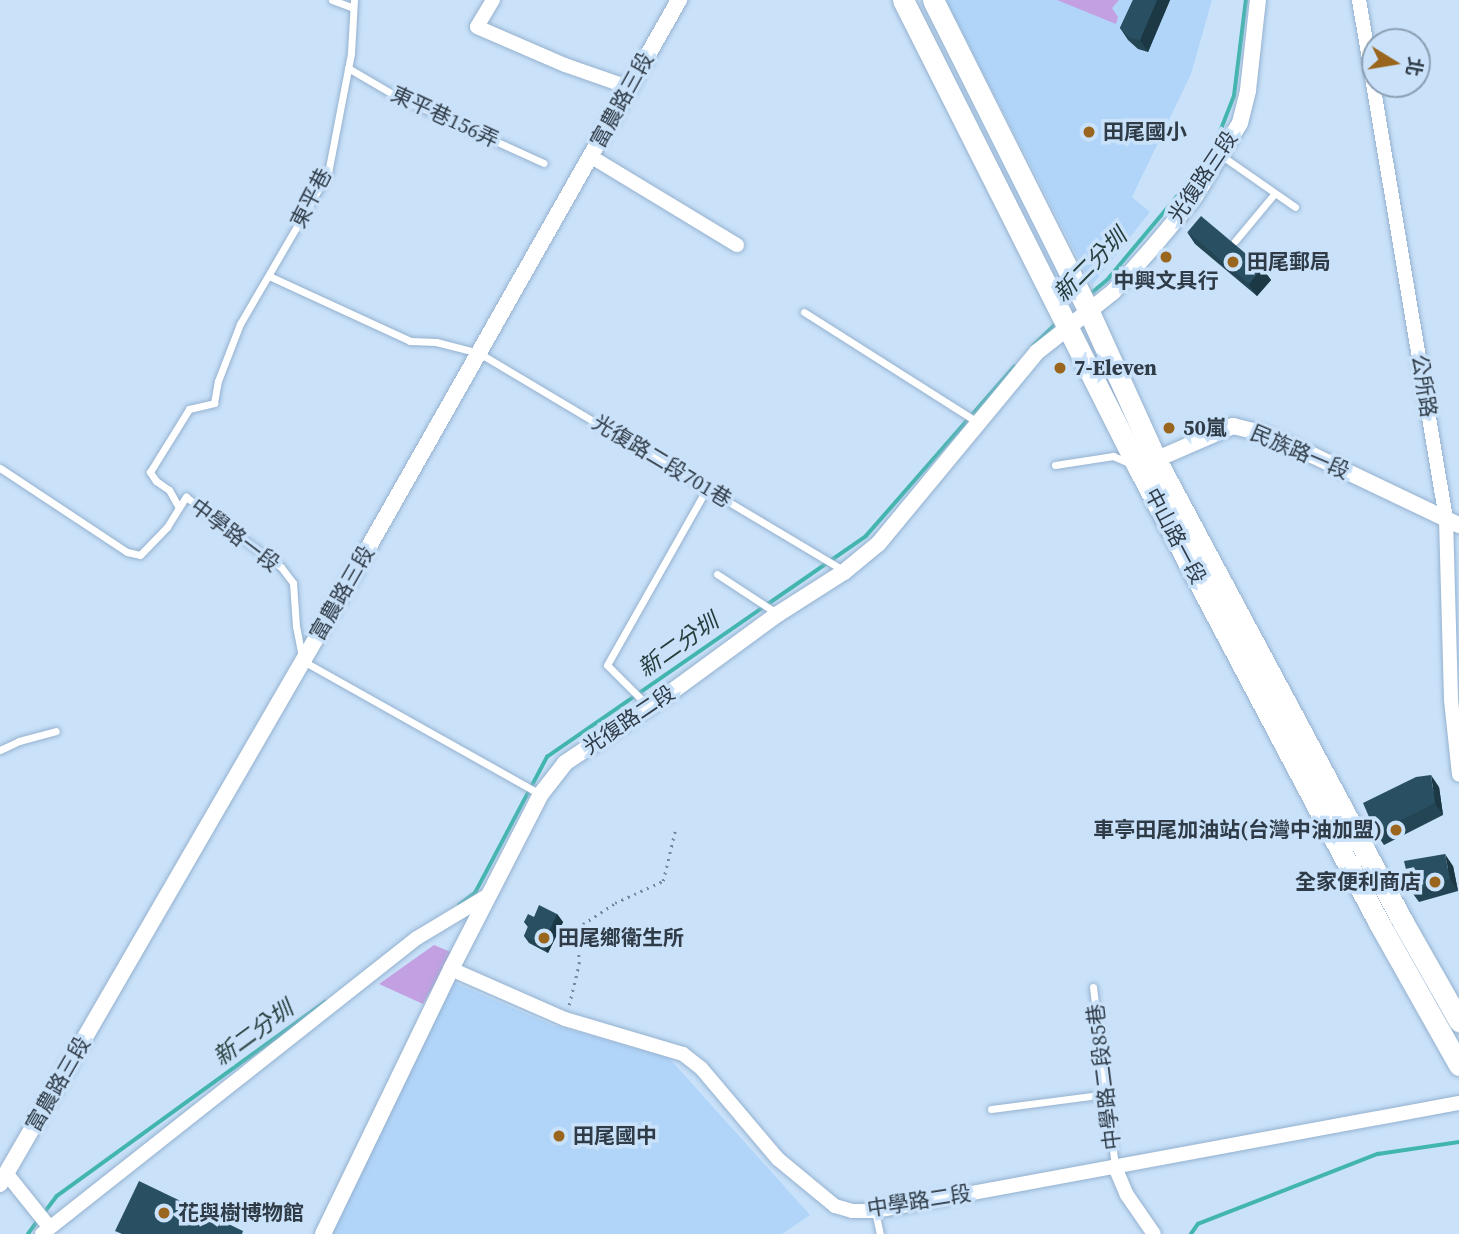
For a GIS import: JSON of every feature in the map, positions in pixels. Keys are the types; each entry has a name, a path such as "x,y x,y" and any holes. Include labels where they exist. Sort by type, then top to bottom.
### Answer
{"main road":[{"name":"中山路一段","path":"903,0 1080,320"},
{"name":"中山路一段","path":"933,0 1147,463 1379,923 1459,1065"},
{"name":"中山路一段","path":"1147,463 1459,1021"}],"street":[{"path":"493,0 477,27 565,65 628,87"},
{"name":"富農路三段","path":"2,1174 303,661 679,0"},
{"name":"光復路三段","path":"1080,320 1112,292 1153,247 1194,198 1222,156 1240,123 1248,90 1258,0"},
{"name":"公所路","path":"1360,0 1452,522 1451,700 1459,775"},
{"path":"590,156 737,245"},
{"name":"光復路二段","path":"323,1234 487,896 541,794 565,763 649,707 778,614 844,572 878,543 1037,352 1080,320"},
{"name":"民族路一段","path":"1147,463 1233,426 1262,433 1452,522"},
{"path":"2,1174 46,1231 417,938 487,896"},
{"name":"中學路二段","path":"451,969 565,1019 683,1054 701,1068 778,1159 835,1206 852,1211 875,1211 1459,1103"},
{"path":"1115,1167 1128,1195 1154,1234"}],"lane":[{"path":"331,0 352,4"},
{"name":"東平巷","path":"178,506 170,490 156,481 150,471 189,409 214,403 218,381 240,324 328,173 348,68 352,4"},
{"name":"東平巷156弄","path":"348,68 397,96 544,163"},
{"path":"1222,156 1295,207"},
{"path":"1235,241 1275,192"},
{"name":"光復路二段701巷","path":"269,276 410,341 436,342 479,353 844,572"},
{"path":"804,312 977,422"},
{"path":"1055,465 1113,456 1147,463"},
{"name":"中學路一段","path":"0,468 127,552 140,555 167,527 186,496 281,567 293,583 296,626 303,661"},
{"path":"649,707 607,665 707,488"},
{"path":"716,574 778,614"},
{"path":"303,661 541,794"},
{"path":"0,750 19,741 56,731"},
{"name":"中學路二段85巷","path":"1093,987 1115,1167"},
{"path":"991,1109 1105,1094"},
{"path":"875,1211 880,1234"}],"path":[{"path":"565,1019 579,964 577,928 615,903 663,881 676,831"}],"shaded area":[{"name":"田尾國小","path":"946,0 1212,0 1191,74 1132,197 1150,212 1092,285"},
{"path":"1057,0 1119,0 1112,8 1118,17 1116,24"},
{"path":"434,945 453,953 423,1004 379,984"},
{"name":"田尾國中","path":"453,982 552,1025 669,1058 810,1215 782,1234 332,1234"}],"building":[{"path":"1133,0 1157,0 1140,40 1130,38 1120,28"},
{"name":"田尾郵局","path":"1201,216 1262,267 1249,284 1188,232"},
{"path":"1431,775 1435,803 1376,833 1363,803 1416,777"},
{"path":"1445,854 1450,879 1411,891 1404,861"},
{"path":"539,905 557,914 543,945 524,936 529,924 524,922 528,914 534,917"},
{"name":"花與樹博物館","path":"139,1181 243,1231 242,1234 122,1234 115,1231"}],"waterway":[{"name":"新二分圳","path":"1088,296 1108,279 1194,176 1218,137 1234,96 1246,0"},
{"name":"新二分圳","path":"1033,346 1058,322"},
{"name":"新二分圳","path":"459,905 475,893 547,757 866,536 1014,367"},
{"name":"新二分圳","path":"44,1213 57,1196 325,1002"},
{"path":"1191,1234 1198,1224 1378,1154 1459,1142"},
{"name":"新二分圳","path":"28,1234 39,1219"}],"place":[{"name":"田尾國小","path":"1089,132"},
{"name":"中興文具行","path":"1166,257"},
{"name":"田尾郵局","path":"1233,262"},
{"name":"7-Eleven","path":"1060,368"},
{"name":"50嵐","path":"1169,428"},
{"name":"車亭田尾加油站(台灣中油加盟)","path":"1396,830"},
{"name":"全家便利商店","path":"1435,882"},
{"name":"田尾鄉衛生所","path":"544,938"},
{"name":"田尾國中","path":"559,1136"},
{"name":"花與樹博物館","path":"164,1213"}]}
